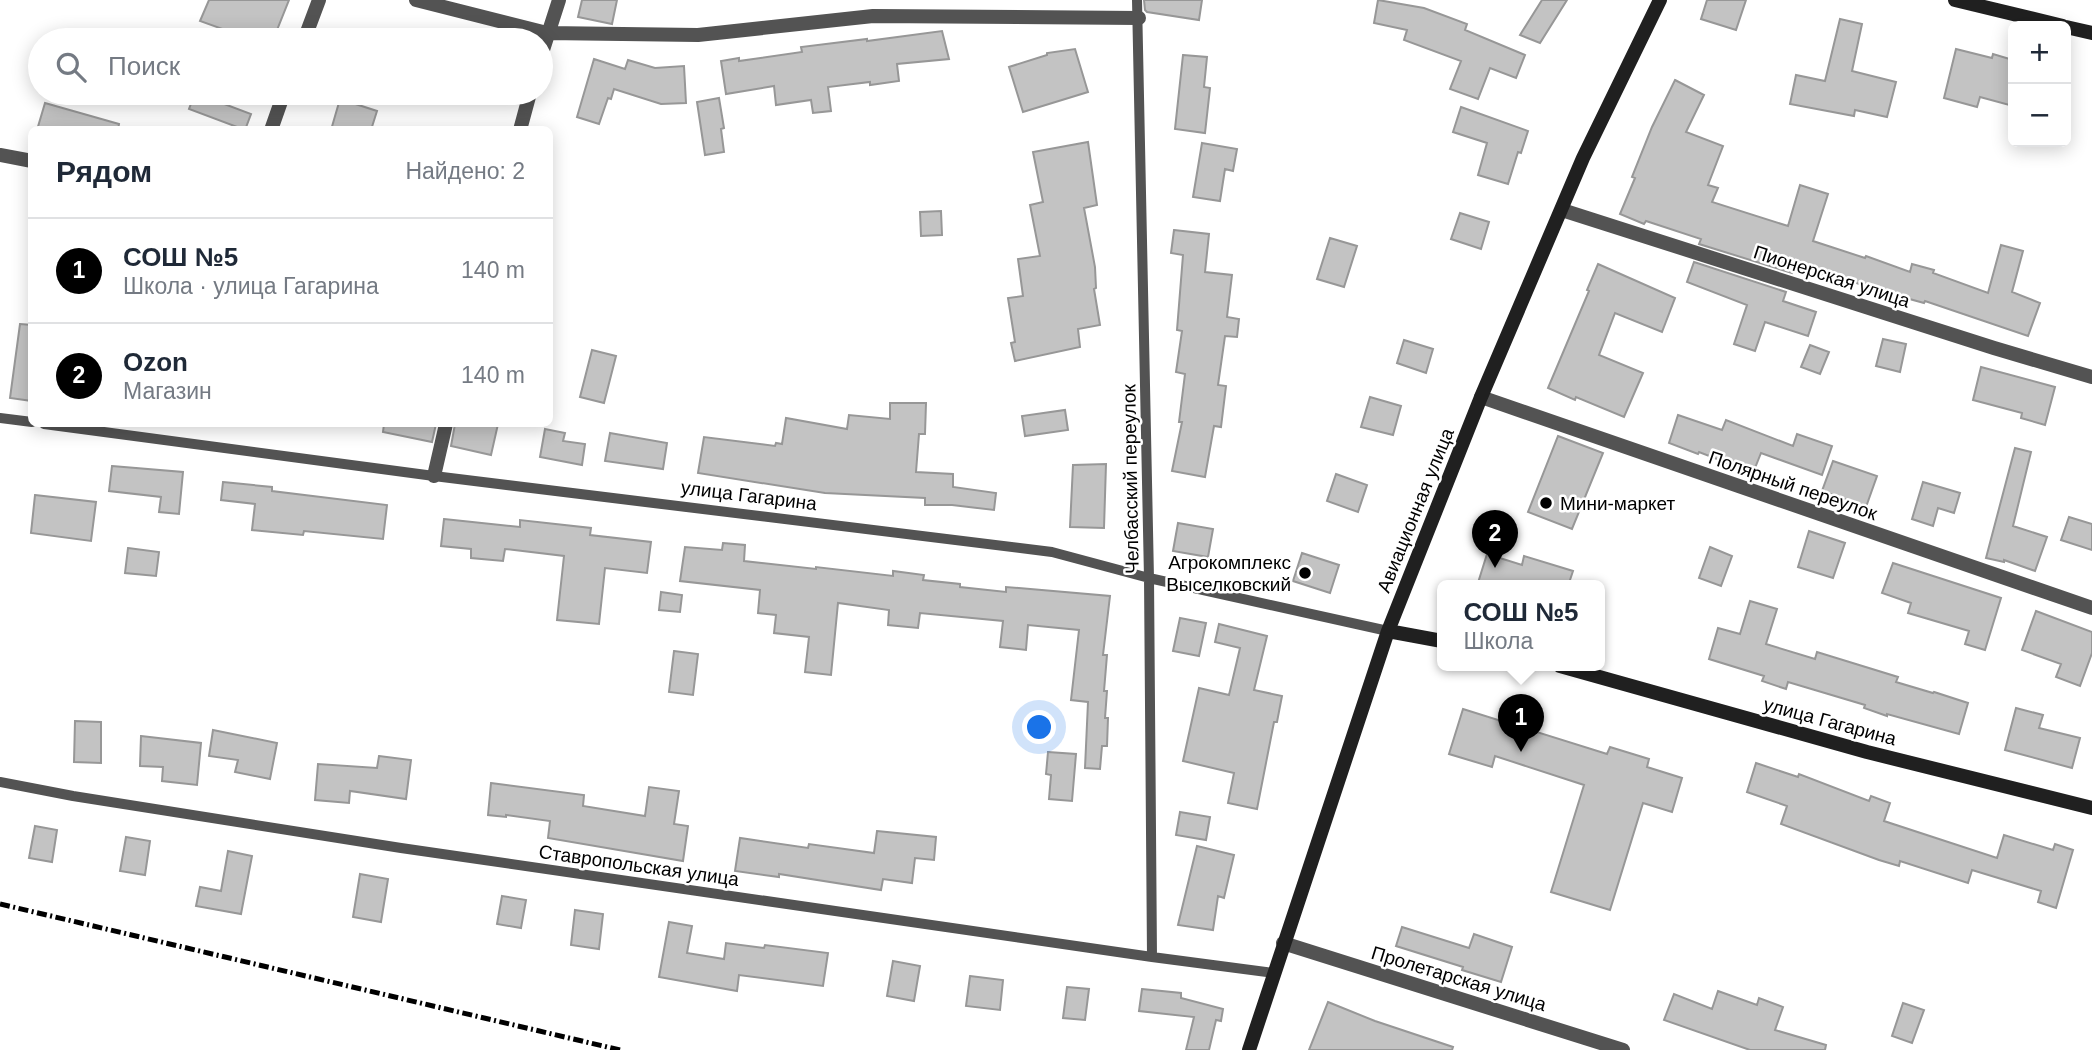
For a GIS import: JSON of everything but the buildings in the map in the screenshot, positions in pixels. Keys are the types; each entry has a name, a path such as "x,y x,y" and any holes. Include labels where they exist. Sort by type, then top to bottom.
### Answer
{"main road":[{"name":"Авиационная улица","path":"1249,1050 1388,631 1481,397 1583,158 1660,0"},
{"path":"1955,0 2040,21"},
{"path":"2071,28 2092,33"},
{"name":"улица Гагарина","path":"1388,631 1437,639"},
{"name":"улица Гагарина","path":"1578,671 1867,752 2092,808"}],"street":[{"path":"308,28 319,0"},
{"path":"415,0 527,28"},
{"path":"549,28 559,0"},
{"path":"553,33 698,35 873,16 1139,18"},
{"path":"272,126 280,105"},
{"path":"521,126 527,105"},
{"path":"0,155 28,159"},
{"name":"Пионерская улица","path":"1562,210 2092,377"},
{"name":"Полярный переулок","path":"1481,397 2092,608"},
{"path":"434,476 445,427"},
{"name":"Пролетарская улица","path":"1283,943 1623,1050"}],"lane":[{"name":"Челбасский переулок","path":"1137,0 1149,578 1152,957"},
{"path":"0,418 28,422"},
{"name":"улица Гагарина","path":"66,427 434,476 1052,552 1149,578 1388,631"},
{"name":"Ставропольская улица","path":"0,782 401,848 1274,973"}],"railway":[{"path":"0,904 620,1050"}],"place":[{"name":"Мини-маркет","path":"1546,503"},
{"name":"Ozon","path":"1495,568"},
{"name":"Агрокомплекс Выселковский","path":"1305,573"},
{"name":"СОШ №5","path":"1521,752"}]}
